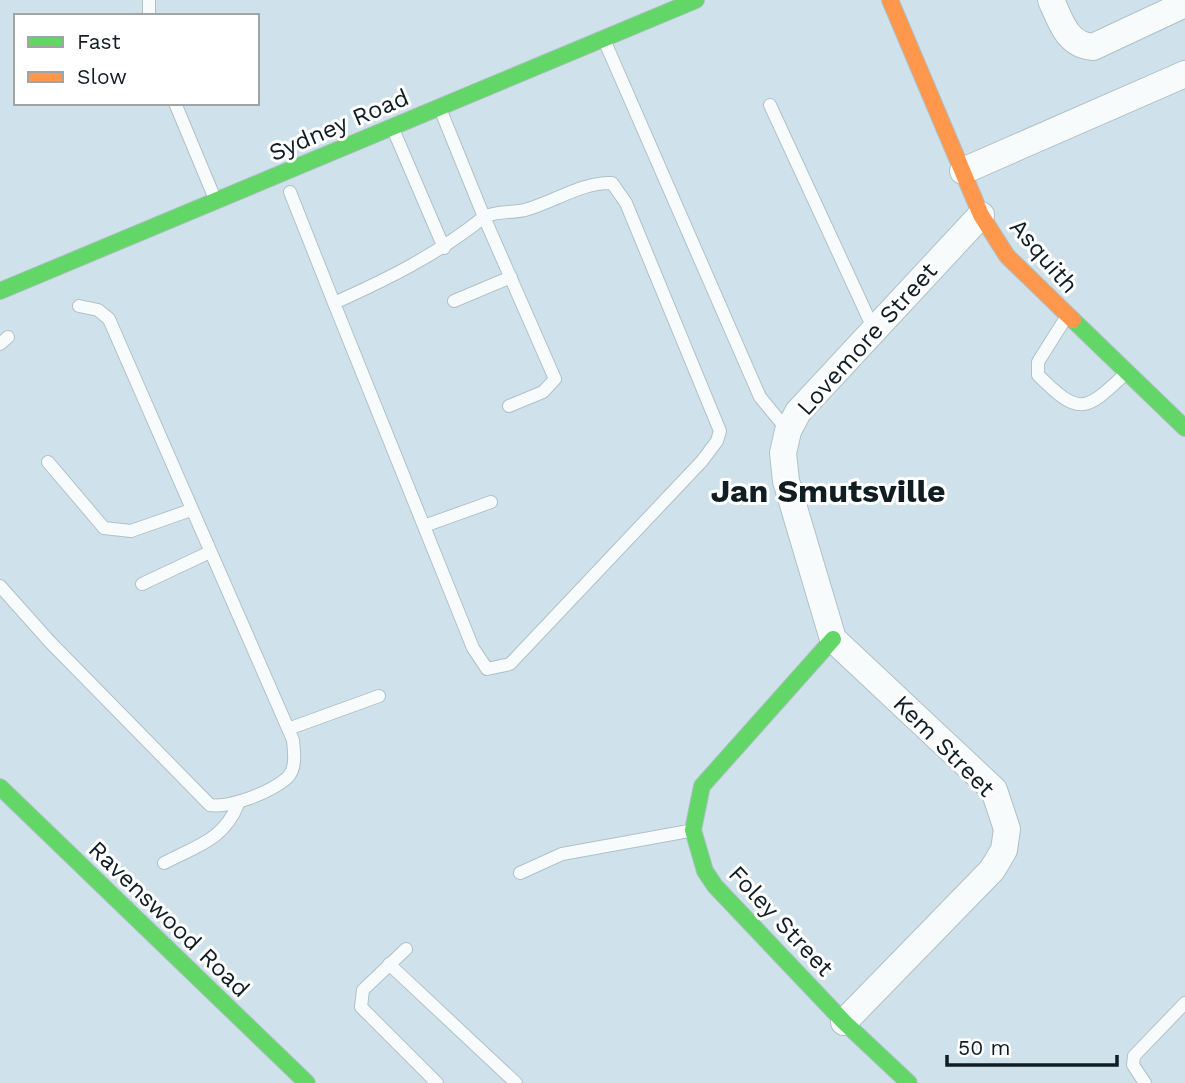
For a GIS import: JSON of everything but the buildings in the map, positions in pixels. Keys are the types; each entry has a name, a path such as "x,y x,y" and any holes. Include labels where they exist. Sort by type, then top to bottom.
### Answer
{"street":[{"name":"Sydney Road","path":"0,291 696,0"},
{"name":"Asquith","path":"890,0 981,215 1007,256 1185,428"},
{"path":"1051,0 1071,39 1082,46 1093,47 1185,4"},
{"path":"963,171 1185,74"},
{"name":"Lovemore Street","path":"833,639 786,481 783,453 788,431 799,412 981,215"},
{"name":"Foley Street","path":"833,639 702,786 693,830 705,871 715,886 844,1022 909,1083"},
{"name":"Kem Street","path":"833,639 994,790 1007,830 1004,850 992,870 844,1022"},
{"name":"Ravenswood Road","path":"0,787 307,1083"}],"lane":[{"path":"604,39 760,397 788,431"},
{"path":"769,104 873,330"},
{"path":"176,105 216,202"},
{"path":"439,107 555,379 543,392 509,406"},
{"path":"393,127 444,248"},
{"path":"290,192 334,303 473,648 487,669 510,664 718,441 720,431 618,188 612,183 598,182 525,210 493,213 444,248 396,275 334,303"},
{"path":"454,301 510,277"},
{"path":"0,586 195,793 210,804 238,804 288,778 295,754 288,729 109,319 98,310 79,306"},
{"path":"1067,316 1038,362 1038,375 1056,393 1075,403 1087,405 1095,402 1127,373"},
{"path":"48,462 104,527 131,531 191,510"},
{"path":"424,526 491,502"},
{"path":"142,584 209,552"},
{"path":"288,729 379,696"},
{"path":"164,863 220,834 230,823 238,804"},
{"path":"520,873 562,855 693,830"},
{"path":"406,949 363,990 361,1007 437,1083"},
{"path":"389,964 516,1083"},
{"path":"1145,1083 1133,1065 1134,1056 1185,1003"}],"traffic: fast":[{"path":"0,291 696,0"},
{"path":"1073,320 1185,428"},
{"path":"833,639 702,786 693,830 705,871 715,886 844,1022 909,1083"},
{"path":"0,787 307,1083"}],"traffic: slow":[{"path":"890,0 981,215 1007,256 1073,320"}],"district":[{"name":"Jan Smutsville","path":"828,491"}]}
